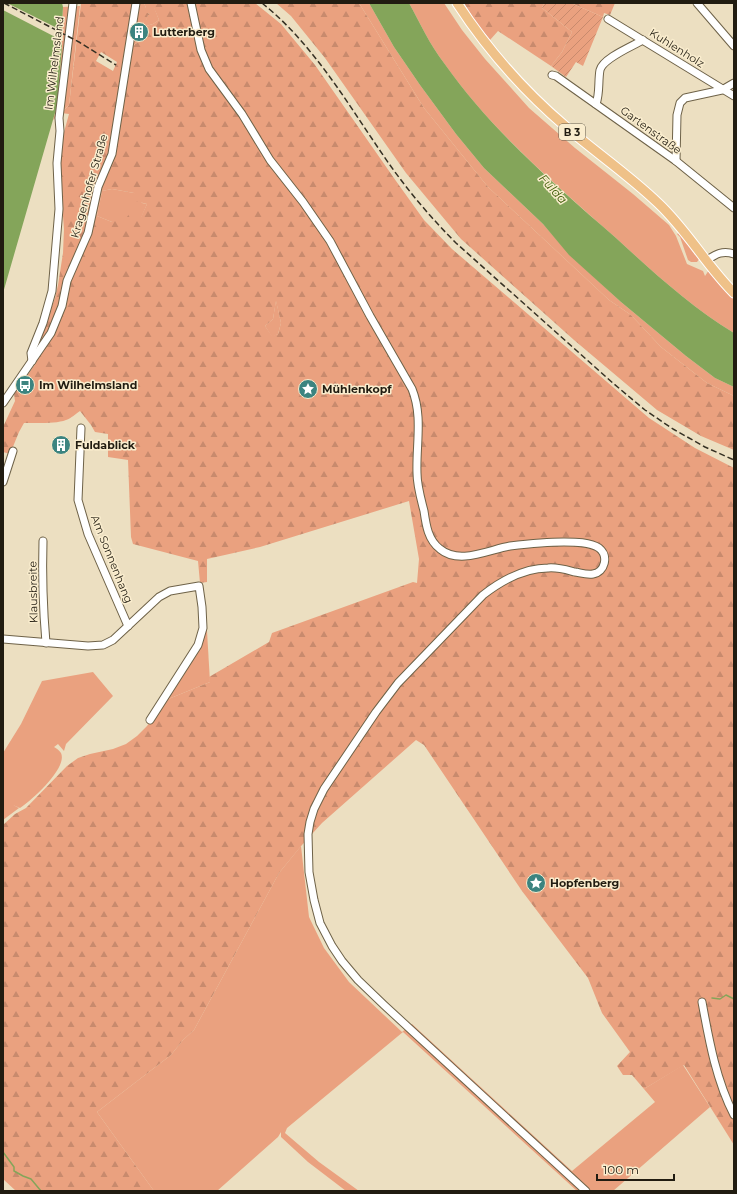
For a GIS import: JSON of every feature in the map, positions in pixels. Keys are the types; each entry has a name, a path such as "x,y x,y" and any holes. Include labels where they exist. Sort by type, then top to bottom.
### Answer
{"main road":[{"name":"B 3","path":"457,3 478,34 503,65 551,114 657,202 683,229 721,279 734,293"}],"street":[{"name":"Im Wilhelmsland","path":"32,361 31,353 43,322 52,291 59,209 57,163 60,131 59,118 73,3"},
{"name":"Kragenhofer Straße","path":"3,403 51,333 62,306 67,281 88,233 98,187 112,154 136,3"},
{"path":"191,3 201,50 209,69 242,114 270,160 330,240 370,316 412,389 417,402 418,413 417,474 428,533 434,543 444,553 454,556 466,556 510,546 563,542 589,544 598,547 605,555 605,563 601,570 595,574 582,574 553,568 537,569 527,571 499,583 483,595 398,683 376,712 324,789 314,809 308,834 310,872 314,900 320,923 342,961 358,980 384,1005 586,1191"},
{"path":"697,3 734,46"},
{"name":"Kuhlenholz","path":"608,19 734,96"},
{"path":"596,104 599,97 600,71 603,64 609,59 644,40"},
{"name":"Gartenstraße","path":"552,75 556,76 676,161 734,208"},
{"path":"676,161 677,115 680,103 685,98 722,90 734,83"},
{"path":"707,260 720,252 734,254"},
{"name":"Am Sonnenhang","path":"81,428 78,500 88,534 128,626"},
{"path":"3,482 13,451"},
{"name":"Klausbreite","path":"43,541 42,578 46,642"},
{"path":"3,639 88,646 103,644 113,640 159,597 170,591 199,586 203,628 198,645 150,720"},
{"path":"702,1002 708,1038 726,1099 734,1115"}],"green space":[{"path":"81,3 139,3 137,13 148,13 150,15 148,15 146,21 144,21 141,38 134,37 132,46 142,40 146,26 159,20 154,8 146,8 144,3 255,3 281,24 315,65 424,220 452,249 649,418 695,448 734,468 734,1145 684,1065 644,1089 632,1075 623,1075 617,1066 630,1052 602,1013 588,978 522,891 424,745 416,740 322,823 279,873 194,1030 183,1040 171,1055 97,1112 154,1191 16,1191 3,1179 3,825 15,814 26,808 67,766 78,758 126,744 147,726 166,700 210,682 209,677 269,642 272,633 413,582 417,583 419,559 409,501 260,547 207,559 207,582 200,583 198,561 133,544 131,537 128,460 108,457 108,434 95,432 80,411 70,418 62,421 24,423 10,454 3,452 3,427 15,401 14,394 36,363 38,343 55,298 58,285 63,253 64,229 59,163 61,132 64,132 69,114 61,113 69,105","holes":["101,52 117,62 113,71 96,61","112,189 134,193 135,201 147,204 141,217 131,211 125,220 118,216 112,222 97,216 102,191","276,301 281,323 278,334 272,336 265,326 273,319"]},
{"path":"139,3 144,3 146,8 154,7 159,20 146,26 142,40 132,46 134,36 141,38 144,21 148,15 150,15 148,13 137,13"},
{"path":"276,3 359,3 424,108 488,187 609,300 631,315 661,347 707,383 734,396 734,450 701,436 657,410 574,340 461,239 406,173 325,58 291,16"},
{"path":"359,3 369,3 394,47 420,85 456,134 484,168 543,224 570,255 621,302 715,378 734,387 734,396 707,383 661,347 631,315 609,300 488,187 424,108"},
{"path":"409,3 444,3 462,30 485,59 529,108 669,225 676,236 687,264 703,271 705,276 709,270 734,298 734,333 703,312 658,276 547,177 503,133 462,87 439,56"},
{"path":"464,3 544,3 542,8 572,32 562,52 551,66 498,31 490,40 477,24"},
{"path":"544,3 571,3 603,17 583,66 576,62 566,77 551,66 562,52 572,32 542,8"},
{"path":"571,3 615,3 610,15 604,13 603,17"},
{"path":"80,6 69,105 53,120 57,106 62,46 63,7"},
{"path":"112,189 134,193 142,203 147,204 141,218 112,222 97,216 102,191"},
{"path":"680,232 700,258 697,262 691,262 688,260 680,237 677,234"},
{"path":"276,300 281,323 278,334 272,337 265,326 273,319"},
{"path":"205,630 207,631 210,682 166,700"},
{"path":"93,672 113,696 66,744 64,751 58,744 54,747 61,753 62,759 54,775 40,791 20,808 13,805 19,808 3,820 3,753 21,724 42,681"},
{"path":"301,846 309,917 324,948 349,982 402,1032 412,1024 572,1171 655,1102 644,1089 683,1065 710,1107 613,1191 577,1191 403,1032 287,1128 285,1133 319,1162 359,1191 346,1191 308,1162 281,1137 281,1132 278,1137 217,1191 154,1191 97,1112 171,1055 183,1040 194,1030 279,873"}],"water":[{"path":"3,3 62,3 63,7 62,46 57,106 3,293"},
{"name":"Fulda","path":"369,3 409,3 439,56 462,88 503,134 547,177 658,276 703,312 734,333 734,387 715,378 621,302 569,255 543,224 484,168 456,134 420,85 394,47"}],"pier":[{"path":"3,3 7,3 63,31 63,41 3,10"}],"waterway":[{"path":"712,998 720,999 726,995 734,999"},
{"path":"3,1152 14,1167 14,1171 31,1179 41,1191"}],"railway":[{"path":"4,3 79,42 116,65"},
{"path":"262,3 297,36 313,55 342,94 399,178 456,243 645,410 673,429 705,447 734,460"}],"place":[{"name":"Lutterberg","path":"139,32"},
{"name":"Im Wilhelmsland","path":"25,385"},
{"name":"Mühlenkopf","path":"308,389"},
{"name":"Fuldablick","path":"61,445"},
{"name":"Hopfenberg","path":"536,883"}]}
